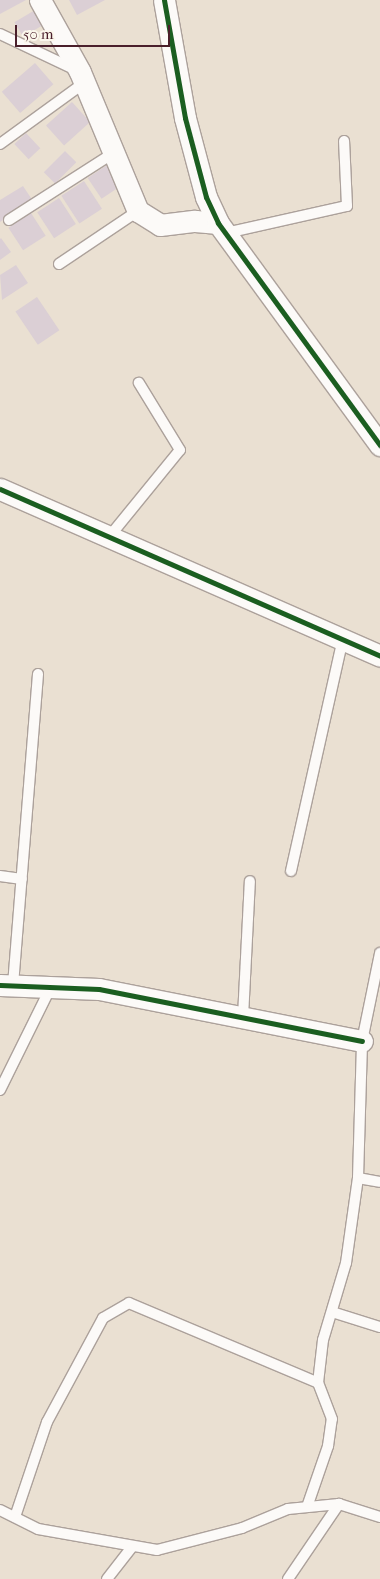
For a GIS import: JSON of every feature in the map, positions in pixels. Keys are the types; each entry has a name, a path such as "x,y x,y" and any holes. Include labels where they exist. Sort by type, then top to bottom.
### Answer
{"street":[{"path":"40,0 82,78 138,211 160,225 194,221 222,228"},
{"path":"164,0 185,118 206,198 222,228 380,445"},
{"path":"0,489 380,656"},
{"path":"6,985 99,989 362,1041"}],"lane":[{"path":"0,34 82,78 0,144"},
{"path":"222,228 347,206 344,141"},
{"path":"9,220 114,152"},
{"path":"59,264 138,211"},
{"path":"109,537 180,450 139,383"},
{"path":"291,871 343,640"},
{"path":"6,985 22,879 38,674"},
{"path":"0,876 22,879"},
{"path":"243,1016 250,881"},
{"path":"307,1507 328,1446 332,1419 318,1383 323,1340 346,1264 358,1178 362,1041 380,953"},
{"path":"0,1090 51,987"},
{"path":"358,1178 380,1182"},
{"path":"15,1517 47,1422 103,1318 129,1303 318,1383"},
{"path":"332,1312 380,1327"},
{"path":"288,1579 339,1504"},
{"path":"0,1510 38,1529 157,1550 242,1528 288,1509 339,1504 380,1518"},
{"path":"107,1579 132,1547"}],"building":[{"path":"0,0 26,0 0,14"},
{"path":"69,0 105,0 77,15"},
{"path":"35,10 44,25 23,37 14,22"},
{"path":"35,63 53,84 20,113 2,92"},
{"path":"72,102 90,122 64,145 46,125"},
{"path":"26,133 40,148 29,159 14,144"},
{"path":"65,151 76,162 55,184 44,172"},
{"path":"110,163 124,184 102,199 88,178"},
{"path":"84,181 102,209 79,223 61,196"},
{"path":"23,186 33,201 0,222 0,200"},
{"path":"59,198 76,224 54,238 37,212"},
{"path":"31,213 46,236 23,250 8,228"},
{"path":"0,239 11,252 0,260"},
{"path":"16,265 28,283 2,300 0,275"},
{"path":"37,297 59,330 38,345 15,312"}],"cycle path":[{"path":"164,0 185,118 206,197 218,223 380,445"},
{"path":"0,489 380,656"},
{"path":"0,985 99,989 362,1041"}]}
